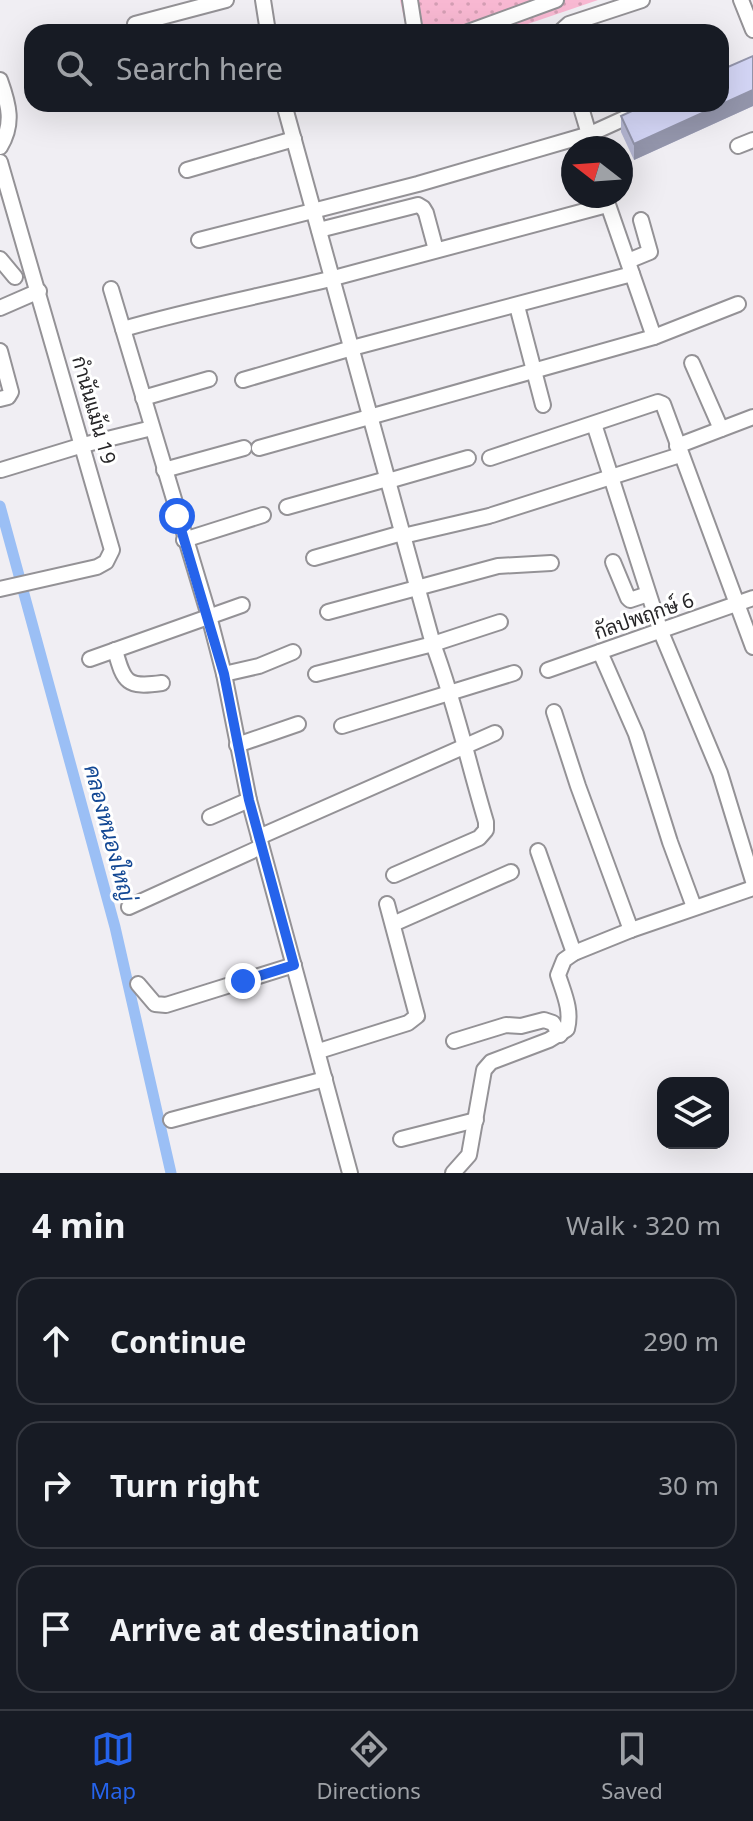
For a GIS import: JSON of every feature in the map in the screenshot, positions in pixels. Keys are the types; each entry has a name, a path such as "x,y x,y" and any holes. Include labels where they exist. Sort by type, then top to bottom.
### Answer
{"street":[{"path":"135,24 226,0"},
{"path":"263,0 267,24"},
{"path":"410,0 414,24"},
{"path":"490,24 556,0"},
{"path":"569,24 642,0"},
{"path":"741,0 753,30"},
{"path":"0,80 10,114 6,137 0,147"},
{"path":"286,112 417,588 433,644 452,692 463,747 486,830 479,838 394,875"},
{"path":"583,112 590,136"},
{"path":"601,136 642,112"},
{"path":"187,170 294,139"},
{"path":"738,146 753,140"},
{"path":"199,240 561,149"},
{"name":"กำนันแม้น 19","path":"0,162 108,529 111,556 97,567 0,589"},
{"path":"319,230 418,205 426,213 436,250"},
{"path":"123,329 192,309 218,306 333,278 579,208"},
{"path":"609,208 654,337"},
{"path":"0,218 15,211"},
{"path":"243,380 352,348 517,306 630,268 650,252 641,220"},
{"path":"0,259 15,277"},
{"path":"111,289 209,616 249,800 350,1173"},
{"path":"0,308 39,291"},
{"path":"164,470 370,418 654,337 738,304"},
{"path":"517,306 543,405"},
{"path":"0,351 11,392 8,397 0,399"},
{"path":"692,363 721,429"},
{"path":"143,398 209,379"},
{"path":"490,458 658,402 663,404 753,647"},
{"path":"314,558 491,515 613,477 753,417"},
{"path":"594,424 661,632 720,773 753,881"},
{"path":"1,470 152,428"},
{"path":"287,507 468,458"},
{"path":"184,540 263,515"},
{"path":"613,562 630,600 648,594"},
{"path":"328,612 498,566 551,563"},
{"name":"กัลปพฤกษ์ 6","path":"548,670 753,598"},
{"path":"90,659 242,605"},
{"path":"316,674 433,644 500,622"},
{"path":"115,650 121,670 130,683 139,686 162,683"},
{"path":"224,674 259,666 293,652"},
{"path":"600,652 636,734 694,907"},
{"path":"342,726 514,673"},
{"path":"554,712 631,930"},
{"path":"237,745 298,724"},
{"path":"129,907 260,842 495,733"},
{"path":"210,817 249,800"},
{"path":"538,851 574,953"},
{"path":"393,924 511,872"},
{"path":"453,1173 469,1155 484,1070 491,1062 560,1035 567,1029 569,1007 558,975 559,966 574,953 631,930 753,888"},
{"path":"319,1051 408,1023 417,1016 387,904"},
{"path":"138,984 159,1006 294,965"},
{"path":"454,1041 506,1025 521,1026 544,1020 553,1023 560,1035"},
{"path":"171,1120 325,1079"},
{"path":"401,1139 476,1120"}],"shaded area":[{"path":"400,0 598,0 528,24 405,24"}],"building":[{"path":"753,56 753,90 729,101 729,66"},
{"path":"630,112 705,112 634,144 633,136 621,116"}],"waterway":[{"name":"คลองหนองใหญ่","path":"0,506 115,927 171,1173"}],"route":[{"path":"177,516 209,616 249,800 294,965 243,981"}]}
